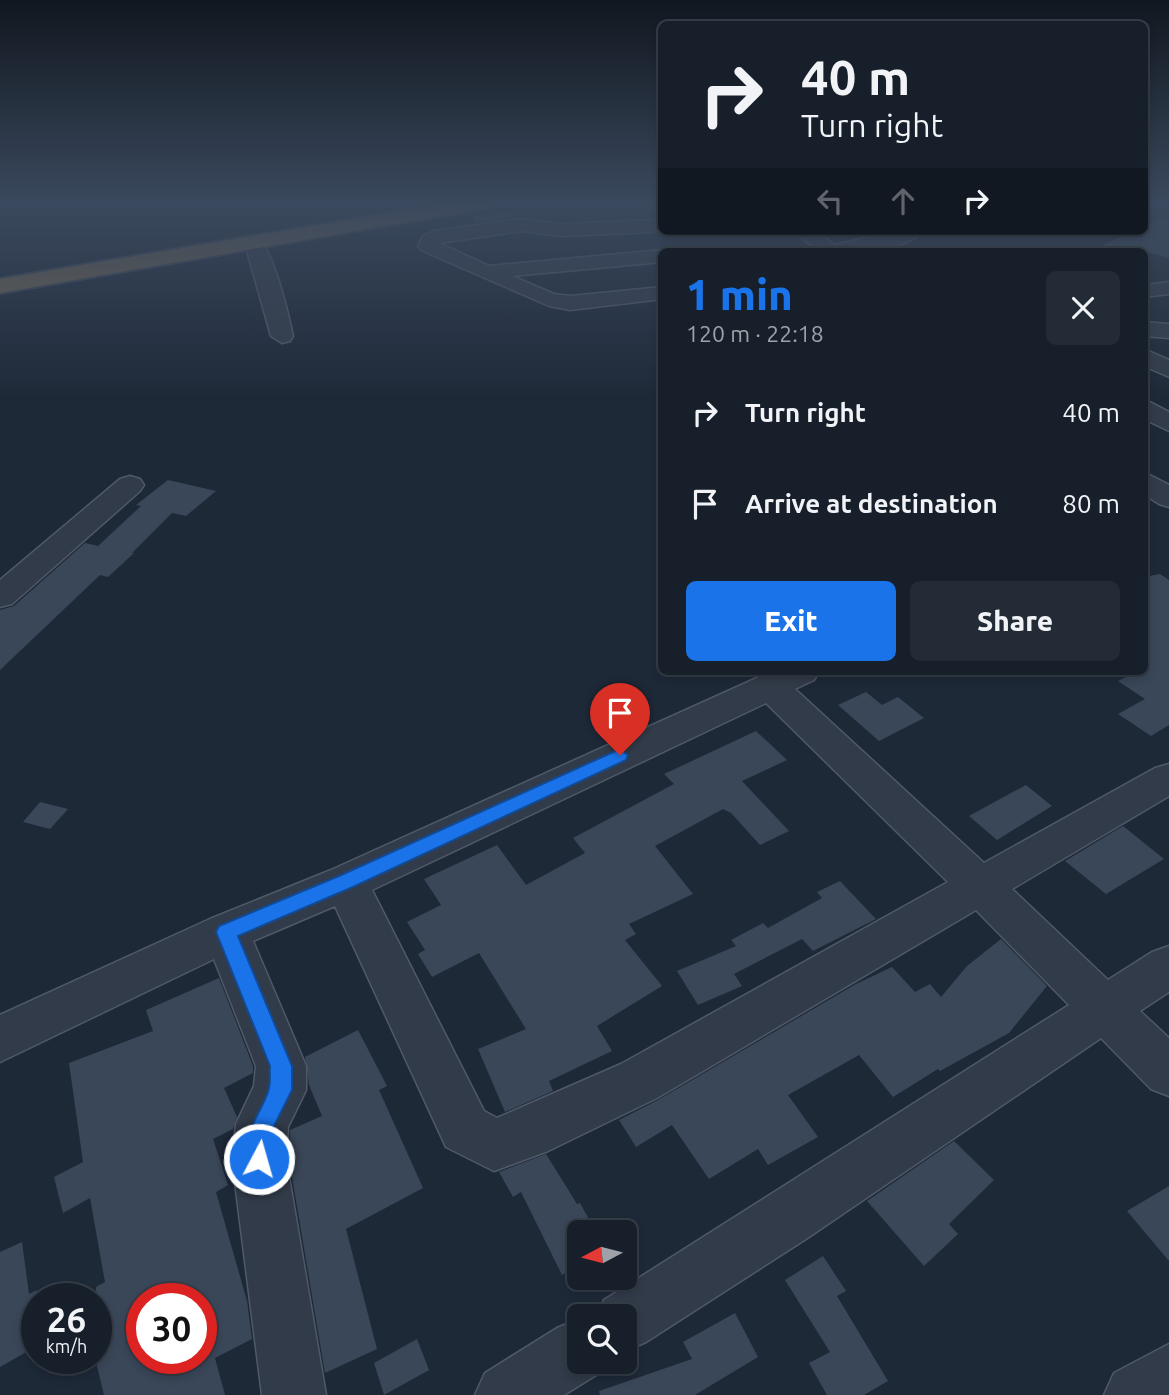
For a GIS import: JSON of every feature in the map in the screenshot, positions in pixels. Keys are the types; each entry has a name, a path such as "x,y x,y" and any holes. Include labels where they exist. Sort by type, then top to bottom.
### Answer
{"highway":[{"path":"0,286 113,267"}],"street":[{"path":"264,267 282,336"},
{"path":"474,267 549,300 570,303 658,293"},
{"path":"485,272 514,267"},
{"path":"1148,290 1169,288"},
{"path":"1148,329 1169,331"},
{"path":"1148,358 1169,370"},
{"path":"1148,410 1169,423"},
{"path":"1148,483 1169,498"},
{"path":"0,597 130,485"},
{"path":"1148,515 1169,506"},
{"path":"0,1039 226,932 346,881 786,679 980,886 1169,1072"},
{"path":"346,881 465,1129 494,1145 530,1133 639,1081 1169,778"},
{"path":"226,932 281,1066 280,1090 262,1124 259,1159 294,1395"},
{"path":"637,1313 1169,966"},
{"path":"508,1395 567,1358"},
{"path":"1136,1395 1169,1376"}],"building":[{"path":"168,480 216,491 186,516 172,513 108,577 100,575 0,670 0,610 14,606 85,543 98,546 141,506 136,505"},
{"path":"1160,574 1169,580 1169,725 1151,736 1118,714 1145,699 1118,681 1129,675 1148,675 1148,576"},
{"path":"866,692 882,705 898,697 924,718 879,741 838,705"},
{"path":"756,731 787,760 742,781 789,831 760,845 731,813 723,809 655,846 693,894 629,924 636,934 625,940 662,986 597,1026 612,1051 549,1081 553,1091 505,1112 478,1049 526,1029 479,953 432,977 418,954 425,950 407,922 441,905 424,879 497,845 526,885 585,853 573,838 674,784 664,774"},
{"path":"1026,785 1052,806 997,840 969,816"},
{"path":"40,802 68,809 50,829 23,822"},
{"path":"1123,826 1164,859 1106,894 1065,861"},
{"path":"840,881 876,919 813,951 802,939 734,974 742,986 698,1005 677,971 736,946 731,940 763,923 768,928 822,898 817,892"},
{"path":"1001,939 1047,986 1009,1033 940,1071 938,1069 893,1097 859,1055 788,1095 818,1137 768,1165 758,1149 709,1179 672,1125 636,1147 619,1120 856,984 892,967 915,992 930,984 941,997 967,966"},
{"path":"219,978 253,1066 253,1073 224,1088 237,1117 233,1129 213,1139 228,1185 216,1192 247,1301 252,1339 217,1357 217,1283 126,1283 126,1374 217,1374 217,1365 225,1395 104,1395 99,1374 112,1374 112,1283 103,1283 90,1198 63,1213 54,1177 83,1162 69,1063 153,1031 146,1010"},
{"path":"358,1030 387,1086 379,1090 423,1188 346,1229 377,1349 325,1373 289,1159 290,1130 322,1116 309,1085 305,1057"},
{"path":"954,1141 994,1180 949,1224 958,1234 924,1266 867,1201"},
{"path":"546,1154 577,1204 580,1203 589,1220 567,1220 567,1272 562,1275 521,1192 513,1197 499,1172"},
{"path":"1169,1186 1169,1261 1127,1211"},
{"path":"22,1242 28,1283 21,1283 21,1355 0,1367 0,1252"},
{"path":"823,1256 846,1291 837,1296 888,1381 864,1395 827,1395 809,1363 830,1352 785,1280"},
{"path":"735,1313 758,1357 695,1395 600,1395 599,1391 692,1359 683,1342"},
{"path":"417,1339 429,1370 384,1395 374,1363"}],"route":[{"path":"259,1159 262,1124 280,1090 281,1066 226,932 346,881 620,755"}]}
